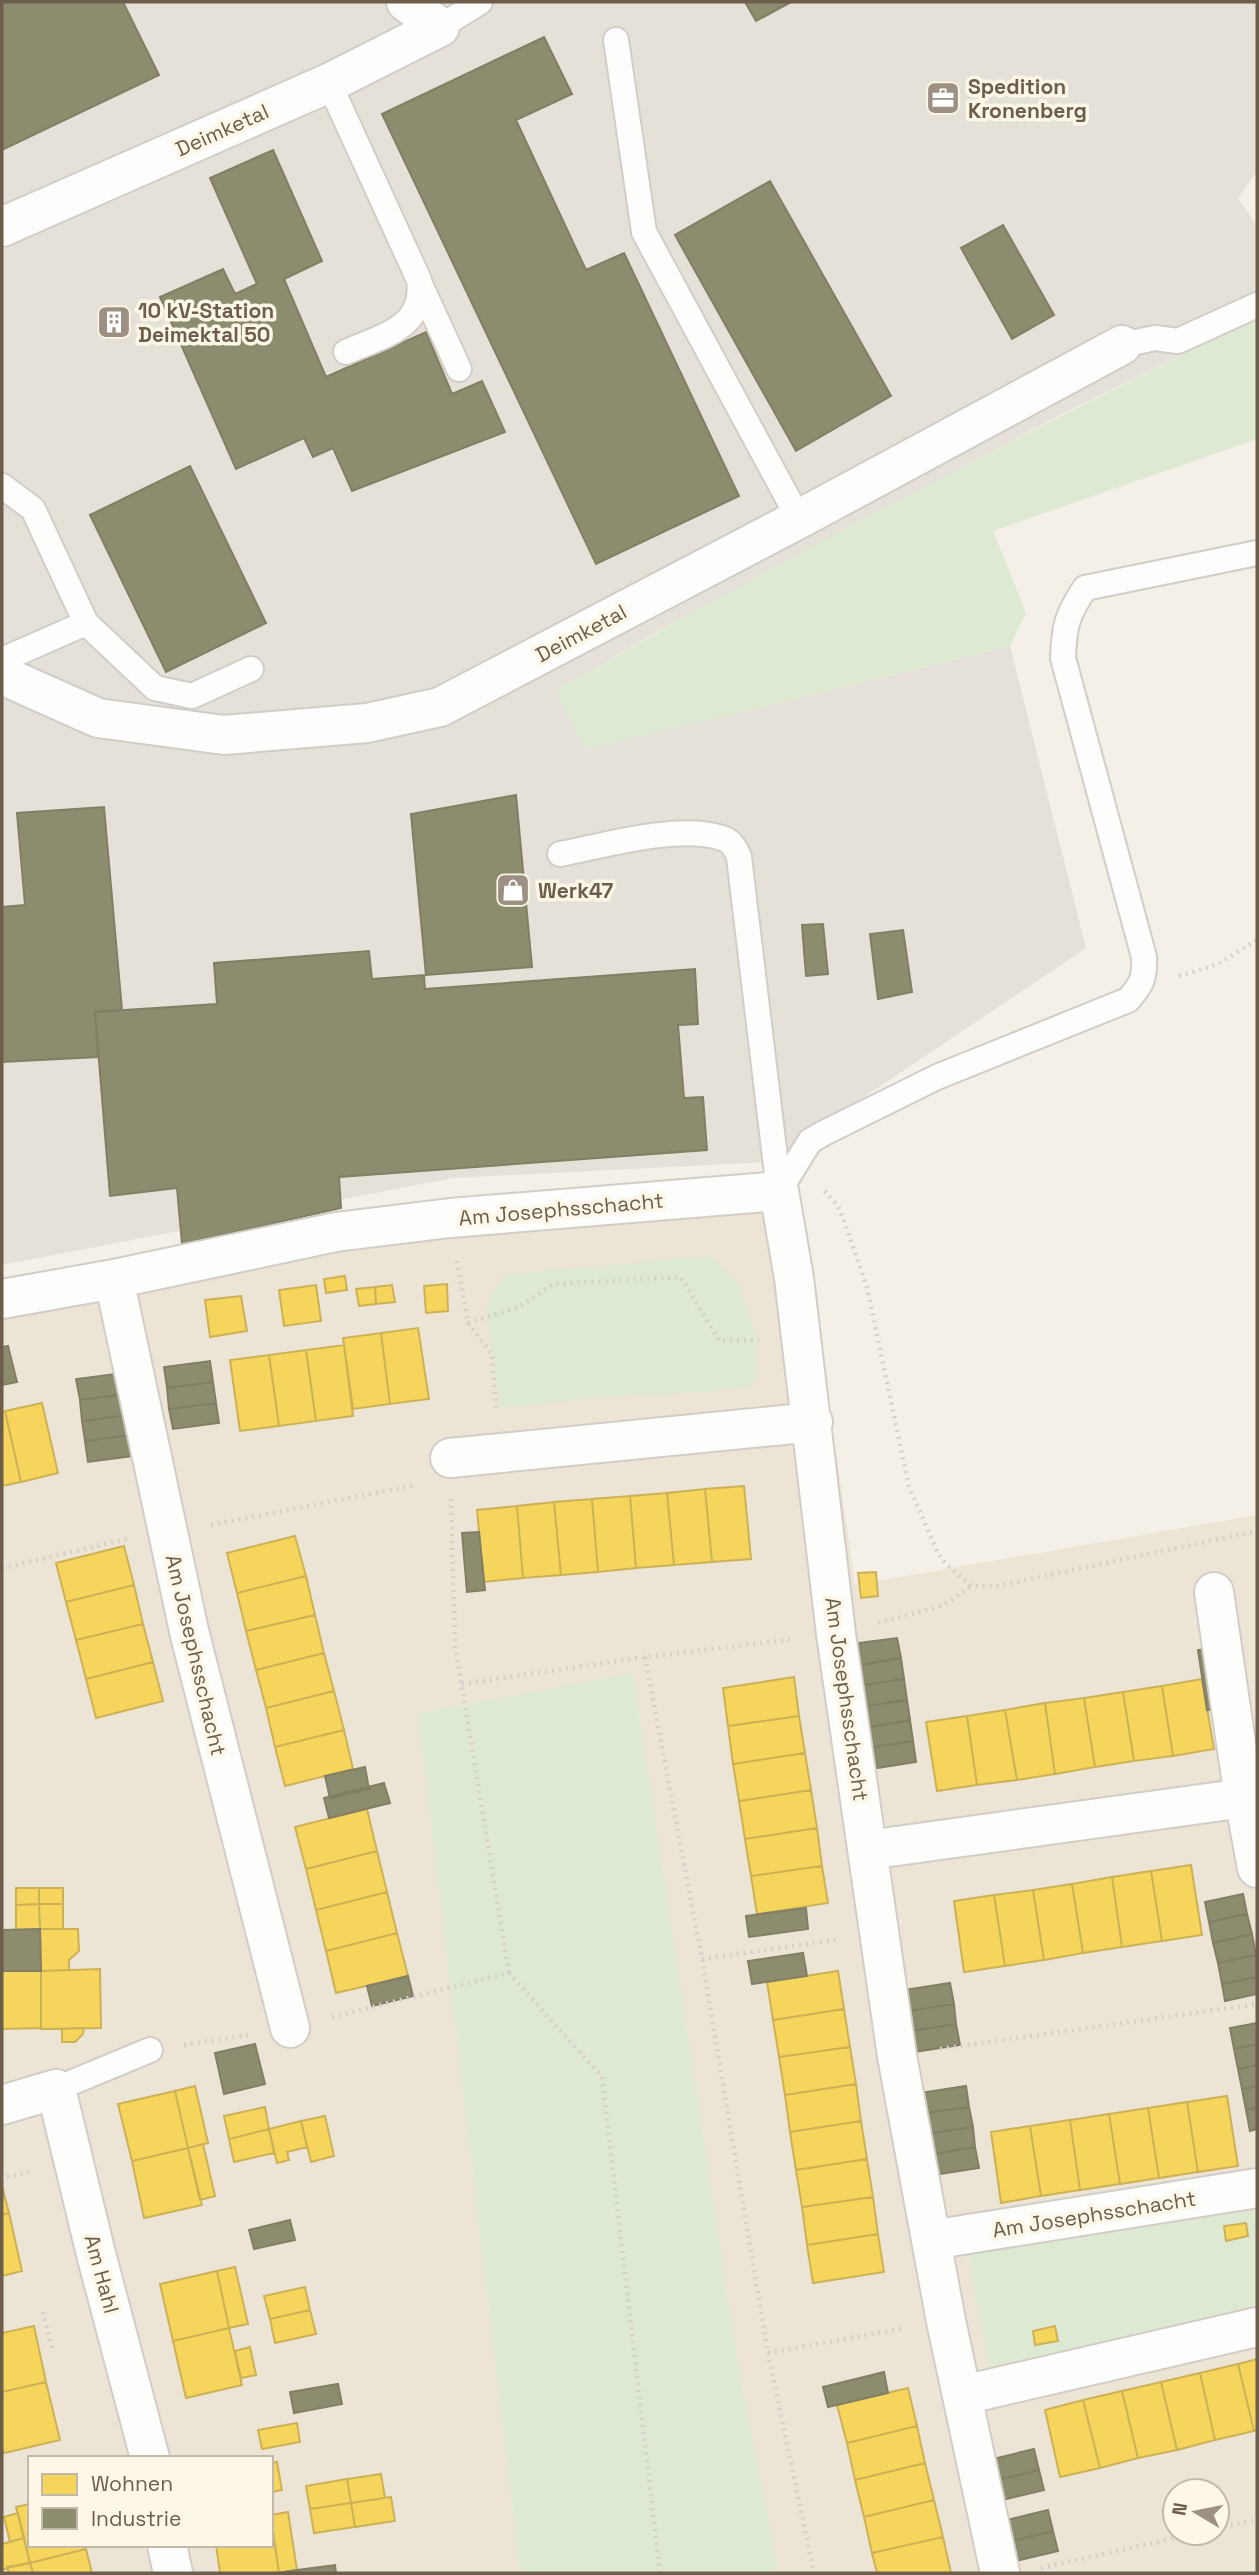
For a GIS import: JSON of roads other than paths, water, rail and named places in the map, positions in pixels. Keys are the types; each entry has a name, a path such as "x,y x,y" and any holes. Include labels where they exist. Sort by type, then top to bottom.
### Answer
{"street":[{"path":"405,2 440,27"},
{"name":"Deimketal","path":"2,227 329,83 440,27"},
{"name":"Deimketal","path":"2,672 13,680 98,718 224,735 367,723 440,707 799,519 1122,345"},
{"name":"Am Josephsschacht","path":"2,1299 114,1279 336,1232 450,1218 779,1191 794,1278 813,1422 836,1634 897,2056 946,2320 963,2395 1015,2572"},
{"name":"Am Josephsschacht","path":"114,1279 197,1665 290,2028"},
{"path":"450,1468 506,1452 813,1422"},
{"path":"1214,1592 1257,1868"},
{"path":"868,1850 1244,1798"},
{"path":"2,2105 56,2089"},
{"name":"Am Hahl","path":"56,2089 99,2268 149,2456"},
{"name":"Am Josephsschacht","path":"931,2240 1257,2188"},
{"path":"963,2395 1257,2327"},
{"path":"167,2547 173,2573"}],"lane":[{"path":"440,27 480,2"},
{"path":"617,40 644,232 799,519"},
{"path":"329,83 459,369"},
{"path":"346,352 407,324 421,295 419,280"},
{"path":"1122,345 1156,338 1178,341 1257,305"},
{"path":"2,486 33,509 86,623 155,688 192,696 251,669"},
{"path":"779,1191 810,1141 824,1133 937,1076 1128,1000 1137,989 1145,975 1144,957 1063,658 1064,628 1073,606 1085,588 1257,553"},
{"path":"2,660 86,623"},
{"path":"560,854 679,832 724,838 734,845 739,858 779,1191"},
{"path":"56,2089 150,2050"}],"place":[{"name":"Spedition Kronenberg","path":"943,98"},
{"name":"10 kV-Station Deimektal 50","path":"114,322"},
{"name":"Werk47","path":"513,890"}]}
